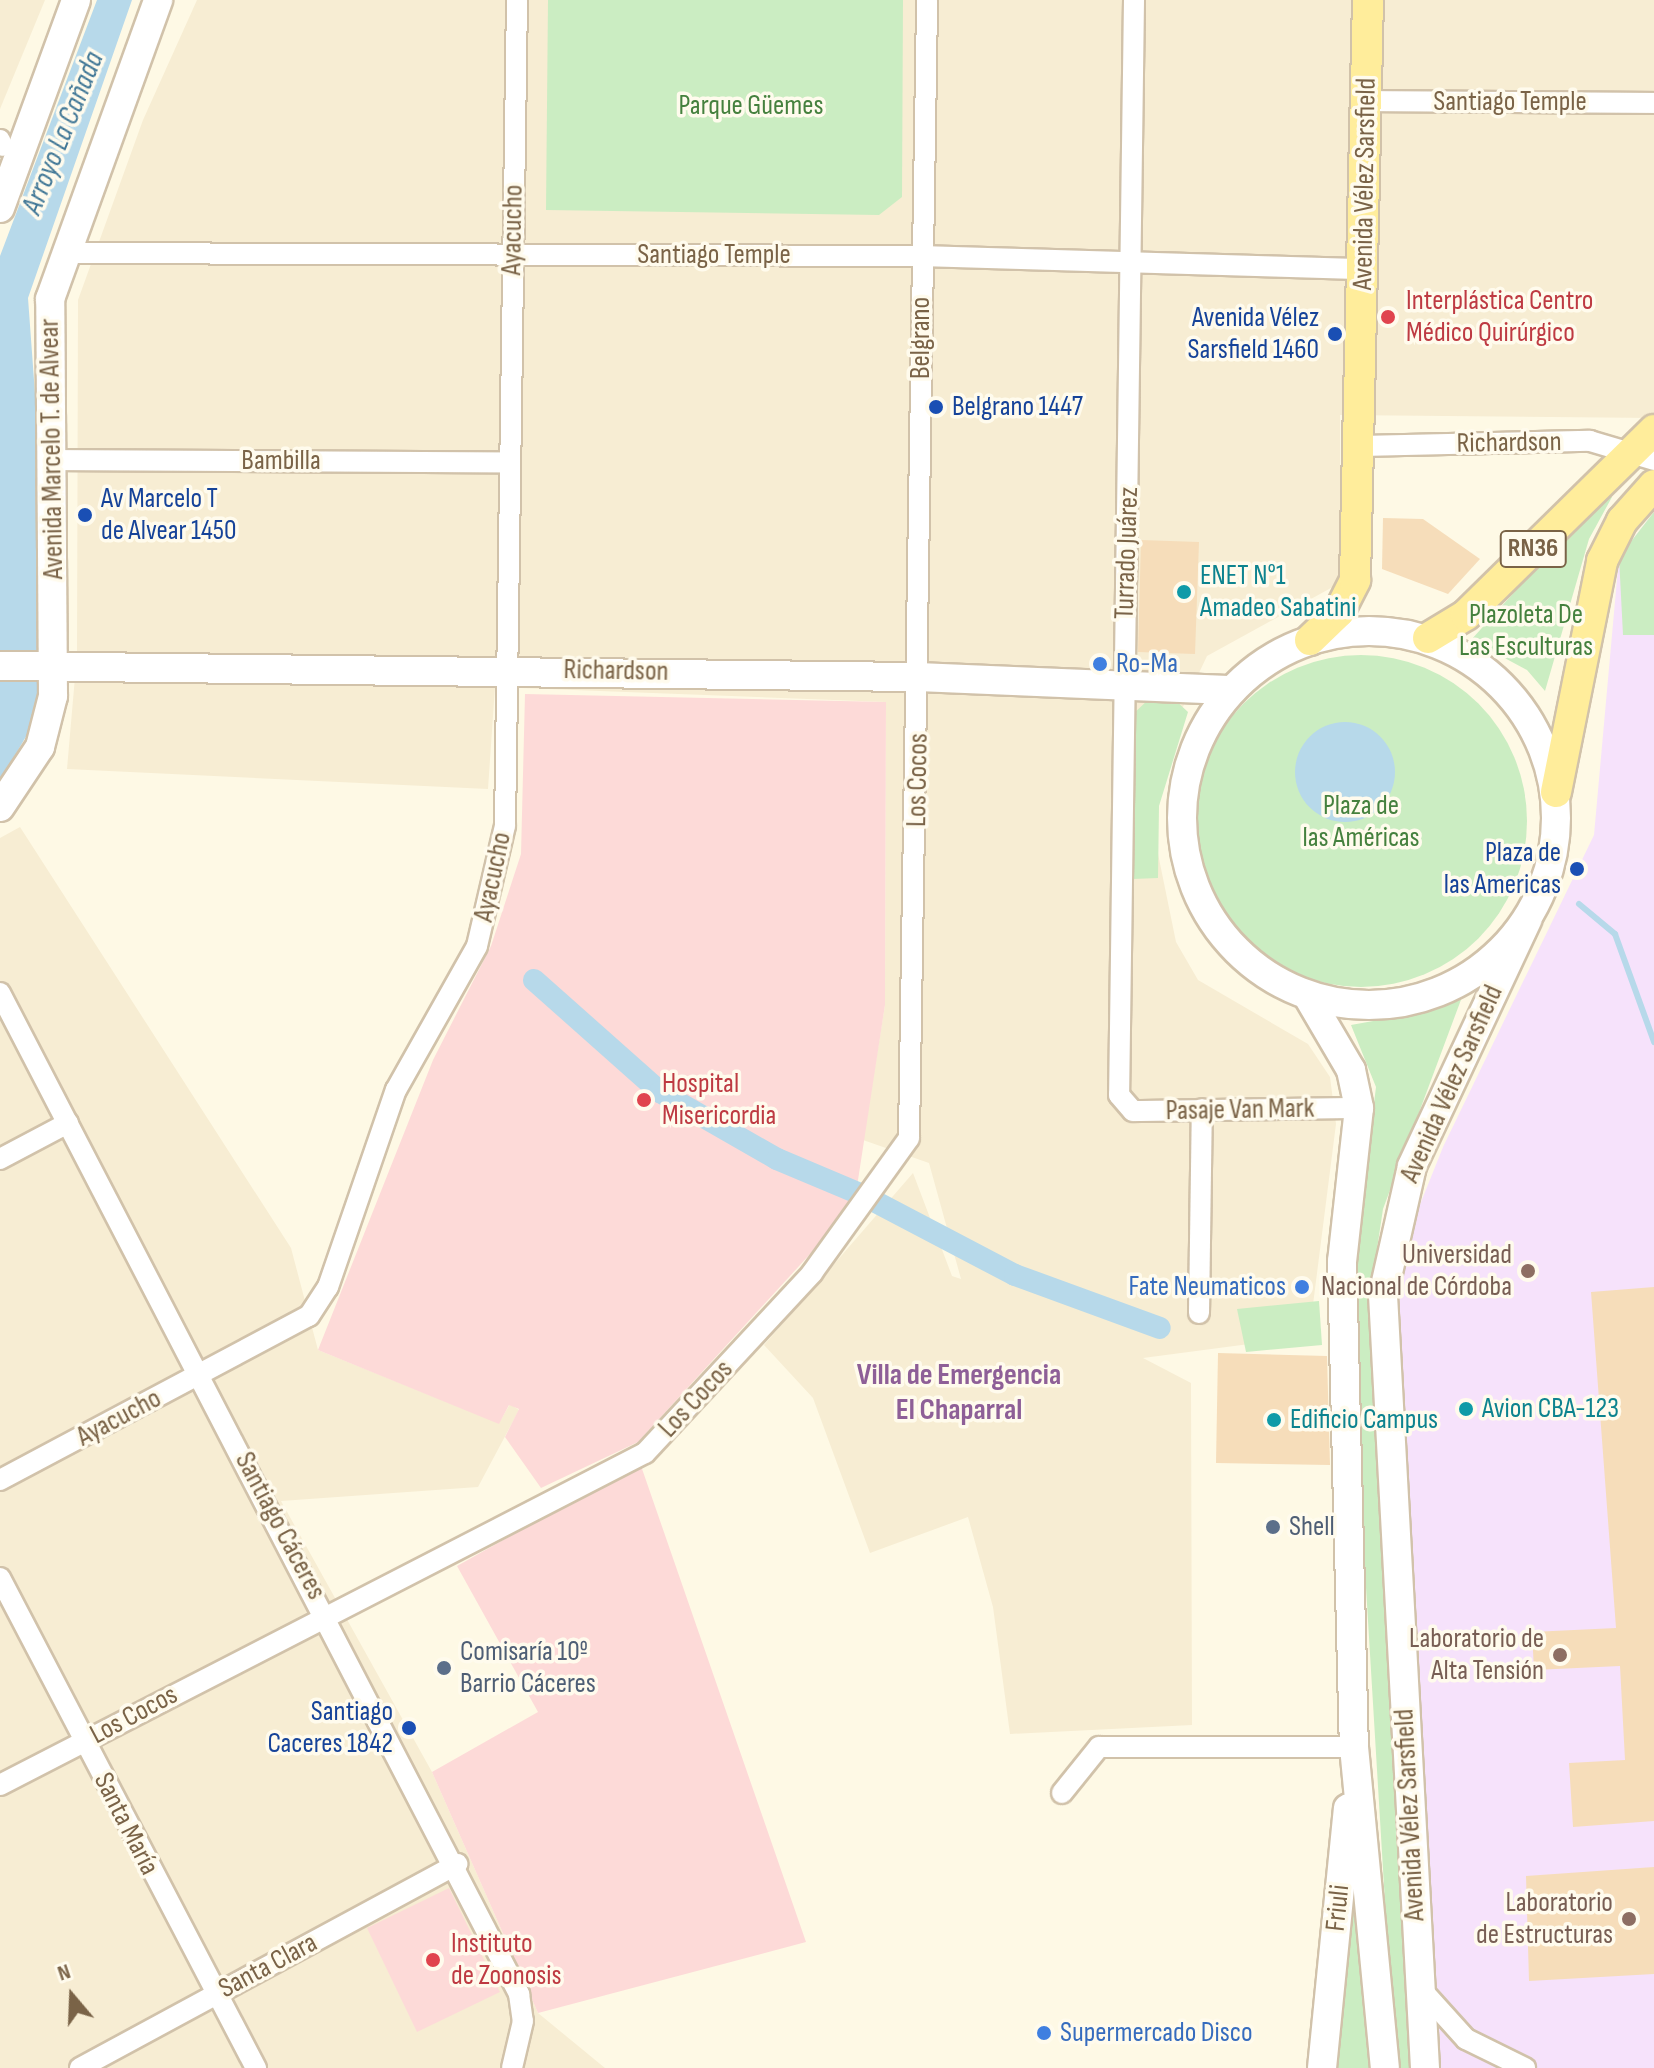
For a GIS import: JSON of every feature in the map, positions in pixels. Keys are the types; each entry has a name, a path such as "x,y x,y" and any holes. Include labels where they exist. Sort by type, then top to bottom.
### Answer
{"main road":[{"path":"0,208 6,146 76,0"},
{"name":"Avenida Marcelo T. de Alvear","path":"0,807 40,747 55,460 48,322 63,253 158,0"},
{"name":"Avenida Vélez Sarsfield","path":"1310,640 1339,612 1355,580 1361,446 1368,0"},
{"name":"RN36","path":"1428,638 1466,615 1644,456 1654,430"},
{"name":"RN36","path":"1556,792 1530,719 1506,688 1428,638 1385,631 1310,640 1268,660 1232,690 1195,749 1183,791 1190,876 1235,949 1307,995 1356,1005 1426,995 1495,958 1527,920 1547,880 1556,792 1602,561 1622,521 1654,485"},
{"name":"Richardson","path":"0,666 920,677 1232,690"},
{"name":"Avenida Vélez Sarsfield","path":"1425,2068 1383,1295 1412,1166 1527,920"},
{"name":"Avenida Vélez Sarsfield","path":"1307,995 1351,1070 1359,1108 1342,1261 1354,1747 1385,2068"},
{"name":"Friuli","path":"1322,2068 1354,1747"}],"street":[{"name":"Ayacucho","path":"0,1480 309,1316 321,1302 396,1090 477,946 504,849 506,462 517,0"},
{"name":"Belgrano","path":"920,677 927,0"},
{"name":"Turrado Juárez","path":"1123,1106 1123,687 1135,265 1134,0"},
{"name":"Santiago Temple","path":"1366,101 1654,103"},
{"name":"Santiago Temple","path":"63,253 922,256 1135,265 1364,269"},
{"name":"Richardson","path":"1361,446 1590,441 1644,456"},
{"name":"Bambilla","path":"55,460 506,462"},
{"name":"Los Cocos","path":"0,1785 326,1614 645,1453 812,1273 897,1160 913,1114 920,677"},
{"name":"Santiago Cáceres","path":"0,993 457,1864 524,2009 512,2068"},
{"name":"Pasaje Van Mark","path":"1123,1106 1359,1108"},
{"path":"1199,1313 1202,1109"},
{"path":"0,1159 68,1123"},
{"name":"Santa María","path":"0,1578 214,1995 256,2068"},
{"path":"1062,1793 1099,1747 1354,1747"},
{"name":"Santa Clara","path":"80,2068 457,1864"},
{"path":"1419,1986 1466,2039 1525,2068"}],"shaded area":[{"path":"0,0 45,0 0,109"},
{"path":"197,0 1654,0 1654,418 1340,415 1340,583 1207,656 1164,747 1155,839 1176,942 1198,980 1308,1044 1330,1077 1336,1124 1309,1336 1143,1358 1191,1383 1192,1725 1010,1734 993,1607 968,1517 870,1553 813,1398 764,1345 913,1173 952,1276 961,1279 929,1163 863,1140 885,1005 886,702 495,687 488,789 67,769 77,654 78,300 143,120"},
{"name":"Universidad Nacional de Córdoba","path":"1654,512 1654,2068 1441,2068 1392,1321 1413,1222 1443,1147 1594,835 1619,557"},
{"name":"Hospital Misericordia","path":"525,694 886,702 885,1005 854,1206 638,1442 541,1488 505,1437 519,1409 509,1405 499,1424 318,1350 433,1060 491,946 521,854"},
{"path":"20,827 291,1248 318,1350 499,1423 510,1404 519,1410 478,1487 281,1501 432,1772 538,2013 605,2068 0,2068 0,838"},
{"path":"640,1463 806,1942 538,2013 432,1772 538,1712 457,1566"},
{"name":"Instituto de Zoonosis","path":"449,1888 500,1992 417,2032 367,1928"}],"green space":[{"name":"Parque Güemes","path":"548,0 903,0 902,197 879,215 546,210"},
{"name":"Plazoleta De Las Esculturas","path":"1606,491 1612,497 1589,539 1545,691 1527,670 1471,640"},
{"path":"1654,512 1654,635 1623,635 1619,557"},
{"name":"Plaza de las Américas","path":"1361,655 1393,659 1424,668 1453,683 1478,704 1499,729 1514,758 1523,789 1527,821 1523,853 1514,884 1499,913 1478,938 1453,959 1424,974 1393,983 1361,987 1329,983 1298,974 1269,959 1244,938 1223,913 1208,884 1199,853 1195,821 1199,789 1208,758 1223,729 1244,704 1269,683 1298,668 1329,659"},
{"path":"1149,699 1174,699 1188,712 1159,806 1158,878 1133,879 1131,716"},
{"path":"1465,989 1383,1209 1368,1309 1414,2068 1395,2068 1349,1306 1376,1087 1351,1025 1412,1014"},
{"path":"1319,1301 1322,1345 1246,1352 1237,1309"},
{"path":"1354,1747 1385,2068 1322,2068"}],"water":[{"name":"Arroyo La Cañada","path":"97,0 132,0 28,298 43,503 41,688 31,728 0,781 0,256"},
{"path":"1345,722 1364,726 1380,737 1391,753 1395,772 1391,791 1380,807 1364,818 1345,822 1326,818 1310,807 1299,791 1295,772 1299,753 1310,737 1326,726"}],"building":[{"path":"1383,518 1423,519 1480,559 1448,594 1382,569"},
{"name":"ENET N°1 Amadeo Sabatini","path":"1141,540 1199,542 1195,654 1138,652"},
{"path":"1654,1287 1654,1821 1573,1827 1569,1763 1625,1760 1620,1666 1534,1670 1532,1632 1616,1628 1591,1292"},
{"name":"Edificio Campus","path":"1218,1353 1327,1356 1330,1465 1216,1463"},
{"path":"1654,1867 1654,1974 1529,1981 1526,1876"}],"waterway":[{"path":"1579,904 1615,934 1654,1042"},
{"path":"534,980 660,1092 777,1159 865,1196"},
{"path":"872,1200 1015,1275 1160,1328"}],"place":[{"name":"Interplástica Centro Médico Quirúrgico","path":"1388,317"},
{"name":"Avenida Vélez Sarsfield 1460","path":"1335,334"},
{"name":"Belgrano 1447","path":"936,407"},
{"name":"Av Marcelo T de Alvear 1450","path":"85,515"},
{"name":"ENET N°1 Amadeo Sabatini","path":"1184,592"},
{"name":"Ro-Ma","path":"1100,664"},
{"name":"Plaza de las Americas","path":"1577,869"},
{"name":"Hospital Misericordia","path":"644,1100"},
{"name":"Universidad Nacional de Córdoba","path":"1528,1271"},
{"name":"Fate Neumaticos","path":"1302,1287"},
{"name":"Avion CBA-123","path":"1466,1409"},
{"name":"Edificio Campus","path":"1274,1420"},
{"name":"Shell","path":"1273,1527"},
{"name":"Laboratorio de Alta Tensión","path":"1560,1655"},
{"name":"Comisaría 10º Barrio Cáceres","path":"444,1668"},
{"name":"Santiago Caceres 1842","path":"409,1728"},
{"name":"Laboratorio de Estructuras","path":"1629,1919"},
{"name":"Instituto de Zoonosis","path":"433,1960"},
{"name":"Supermercado Disco","path":"1044,2033"}],"district":[{"name":"Villa de Emergencia El Chaparral","path":"959,1392"}]}
